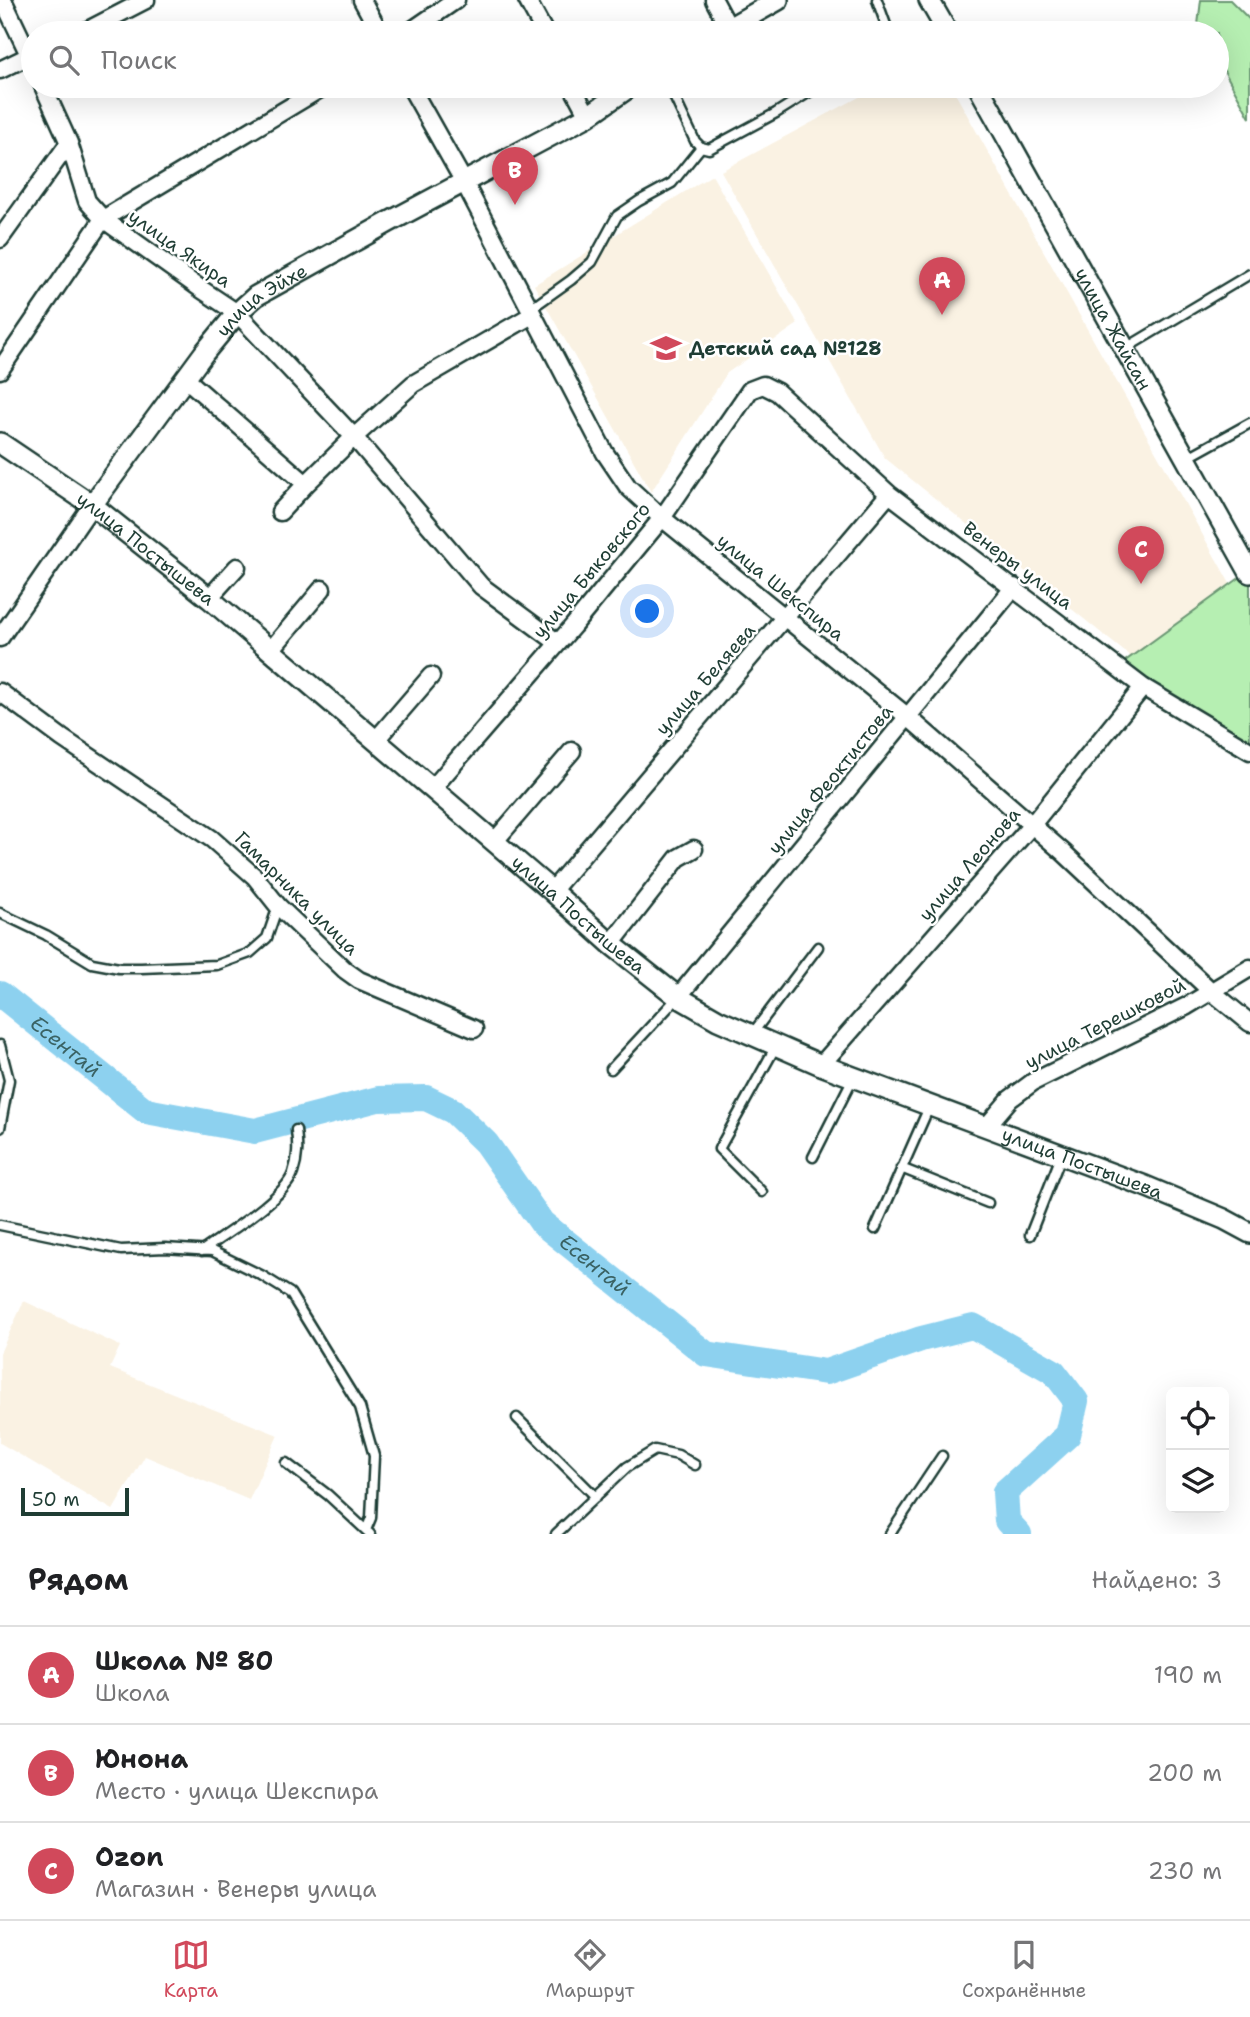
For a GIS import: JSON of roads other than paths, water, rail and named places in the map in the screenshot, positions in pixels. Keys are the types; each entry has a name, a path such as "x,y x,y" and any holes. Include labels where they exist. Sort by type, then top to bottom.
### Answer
{"street":[{"path":"3,0 21,35"},
{"path":"105,21 146,0"},
{"path":"362,0 373,21"},
{"path":"425,21 456,0"},
{"path":"527,0 538,21"},
{"path":"714,0 721,21"},
{"path":"742,21 778,0"},
{"path":"929,0 941,21"},
{"path":"0,69 21,61"},
{"path":"48,98 69,143 87,201 101,216"},
{"path":"0,370 101,216 303,98"},
{"name":"улица Шекспира","path":"417,98 464,182 605,453 628,487 662,519 908,717 1063,852 1250,1023"},
{"path":"578,98 588,116"},
{"name":"улица Эйхе","path":"0,638 92,505 204,353 237,313 256,296 588,116 614,98"},
{"name":"улица Жайсан","path":"985,98 1250,573"},
{"path":"0,239 69,143"},
{"name":"улица Якира","path":"101,216 237,313 354,437 481,586 558,643"},
{"path":"280,512 354,437 413,384 530,313"},
{"path":"186,379 306,484"},
{"name":"улица Быковского","path":"432,789 662,519 750,390 763,385 777,392"},
{"name":"Венеры улица","path":"777,392 889,494 1143,687 1250,751"},
{"name":"улица Постышева","path":"0,443 92,505 209,598 611,944 678,998 718,1020 821,1065 1145,1186 1224,1219 1250,1233"},
{"name":"улица Беляева","path":"552,891 889,494"},
{"path":"209,598 237,567"},
{"name":"улица Феоктистова","path":"678,998 1014,587"},
{"path":"270,651 322,589"},
{"path":"375,741 431,676"},
{"name":"улица Леонова","path":"821,1065 1031,826 1143,687"},
{"name":"Гамарника улица","path":"0,692 62,738 212,839 255,877 278,906 359,980 474,1029"},
{"path":"494,842 572,751"},
{"path":"611,944 678,858 694,849"},
{"name":"улица Терешковой","path":"987,1126 1010,1099 1033,1082 1186,1006 1250,968"}],"lane":[{"path":"877,0 885,21"},
{"path":"675,98 695,141 701,147 709,149 800,98"},
{"path":"530,313 592,262 617,216 672,183 701,147"},
{"path":"1124,349 1250,274"},
{"path":"1185,459 1250,423"},
{"path":"0,913 46,935 92,962 119,968 141,968 217,965 250,953 267,938 278,906"},
{"path":"752,1034 818,947"},
{"path":"611,1069 678,998"},
{"path":"0,1045 9,1080 0,1128"},
{"path":"762,1192 719,1149 776,1045"},
{"path":"813,1157 854,1077"},
{"path":"875,1229 930,1105"},
{"path":"202,1251 269,1203 293,1177 299,1152 296,1130"},
{"path":"1030,1235 1062,1154"},
{"path":"901,1168 988,1203"},
{"path":"0,1225 121,1250 165,1248 212,1251 290,1293 360,1407 374,1456 368,1532"},
{"path":"517,1419 596,1497"},
{"path":"556,1534 627,1467 655,1450 678,1454 695,1465"},
{"path":"890,1534 942,1456"},
{"path":"286,1464 328,1494 368,1532"}],"waterway":[{"name":"Есентай","path":"0,994 146,1111 255,1131 378,1099 426,1098 453,1111 486,1143 542,1223 706,1354 826,1372 921,1339 973,1326 1054,1372 1076,1401 1068,1435 1005,1492 1007,1521 1019,1534"}],"place":[{"name":"Юнона","path":"515,205"},
{"name":"Школа № 80","path":"942,315"},
{"name":"Детский сад №128","path":"666,348"},
{"name":"Ozon","path":"1141,584"}]}
